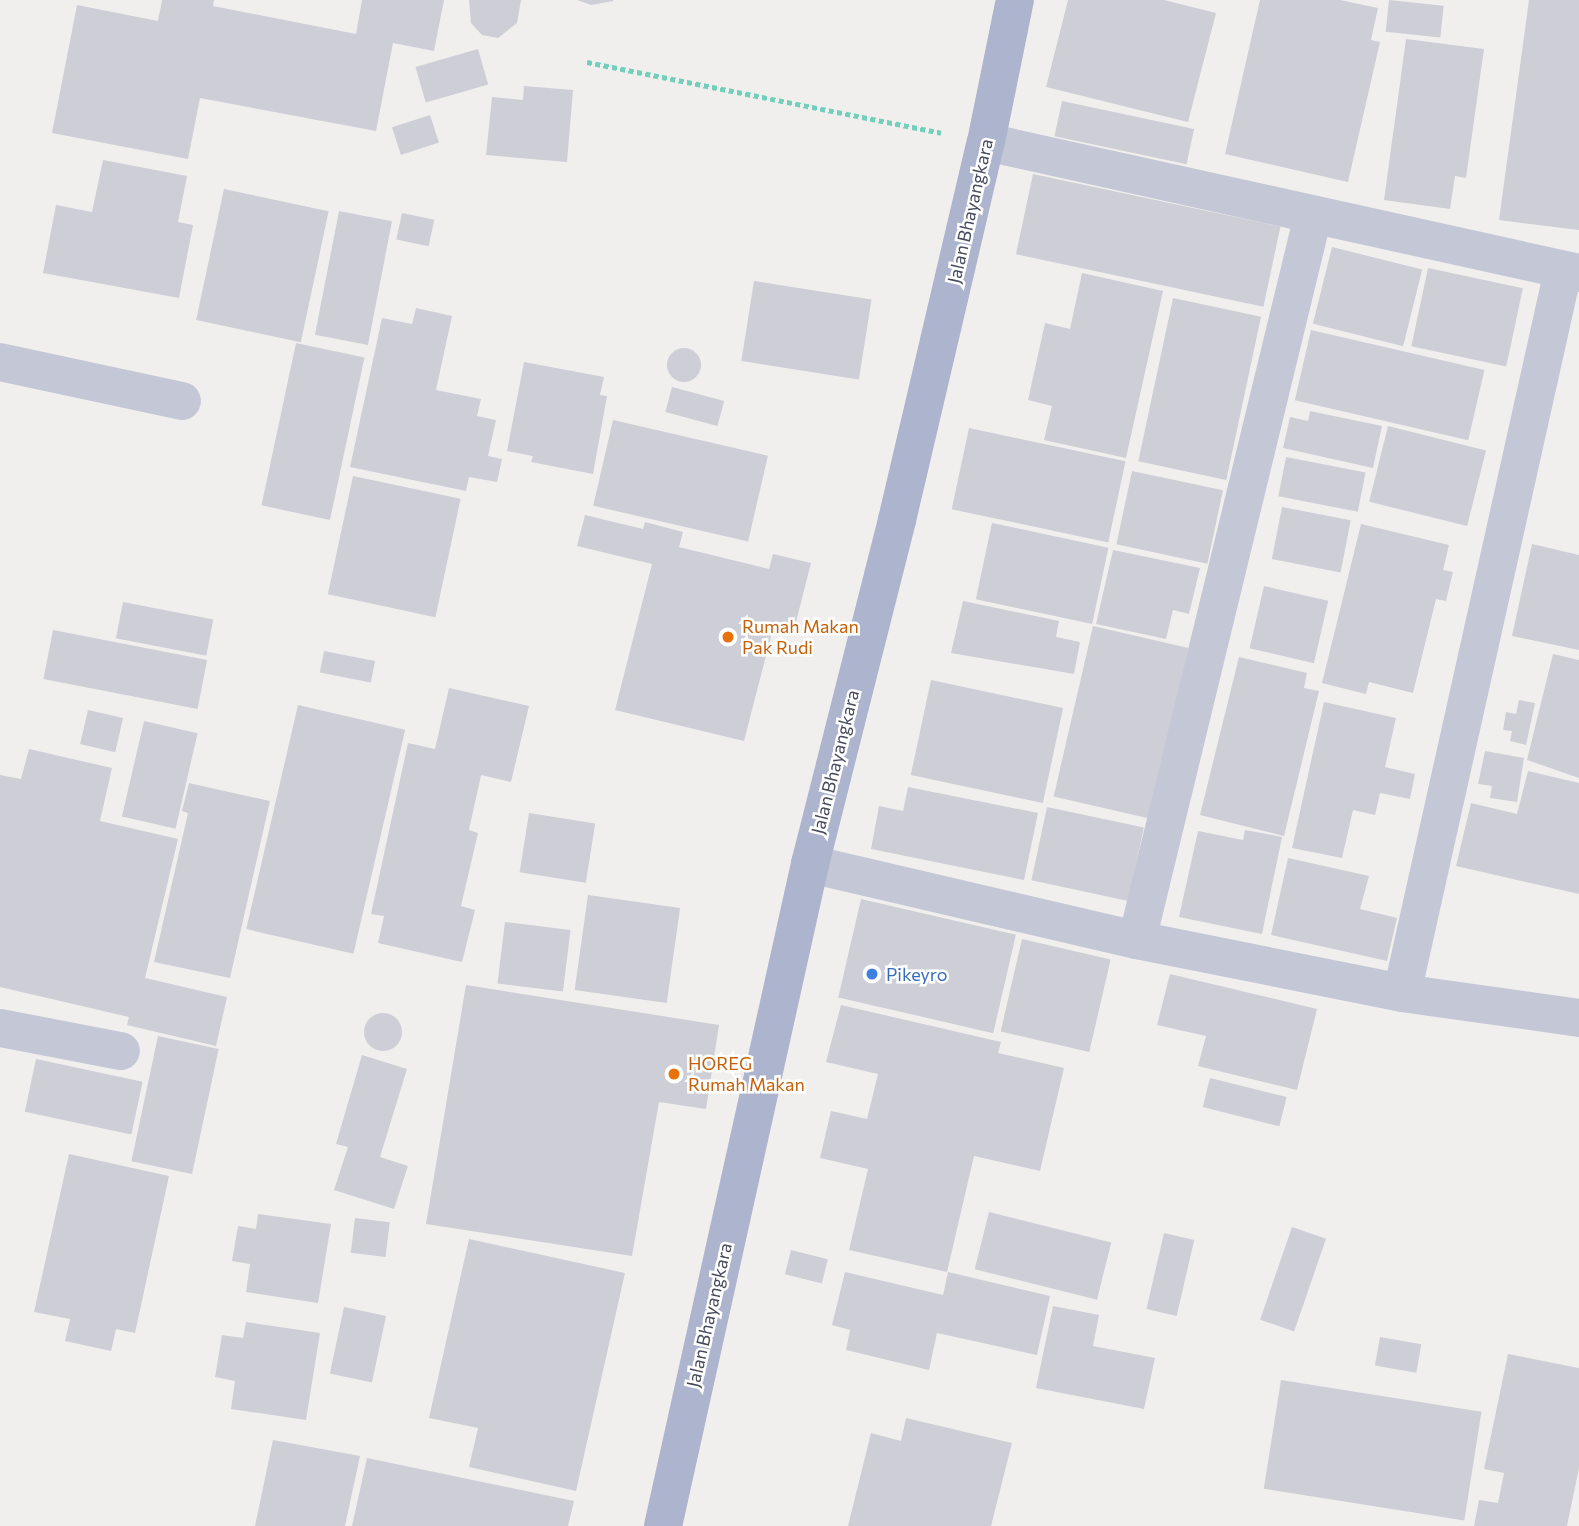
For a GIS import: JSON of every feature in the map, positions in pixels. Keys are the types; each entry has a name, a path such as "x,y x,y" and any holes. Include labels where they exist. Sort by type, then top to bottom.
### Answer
{"main road":[{"name":"Jalan Bhayangkara","path":"663,1526 810,864 986,142 1015,0"}],"street":[{"path":"986,142 1571,272 1402,993"},
{"path":"1137,940 1313,216"},
{"path":"0,362 182,401"},
{"path":"810,864 1137,940 1402,993 1579,1018"},
{"path":"0,1028 121,1051"}],"path":[{"path":"587,62 986,142"}],"building":[{"path":"162,0 214,0 213,6 356,34 362,0 444,0 434,51 393,43 376,131 200,98 188,159 52,133 77,5 158,21"},
{"path":"469,0 521,0 517,23 498,38 482,35 471,23"},
{"path":"577,0 613,0 613,1 591,5"},
{"path":"1068,0 1164,0 1216,13 1188,122 1046,87"},
{"path":"1260,0 1340,0 1378,8 1371,40 1380,42 1348,182 1225,154"},
{"path":"1389,0 1444,6 1440,38 1386,32"},
{"path":"1529,0 1579,0 1579,230 1499,220"},
{"path":"1406,39 1484,49 1466,178 1455,176 1450,209 1384,200"},
{"path":"478,49 488,85 426,102 416,67"},
{"path":"524,86 573,90 567,162 486,155 492,97 523,100"},
{"path":"1062,101 1194,129 1187,164 1055,136"},
{"path":"430,115 439,143 401,155 392,127"},
{"path":"103,160 187,176 178,222 193,225 179,298 43,273 56,205 92,212"},
{"path":"1033,174 1280,227 1263,307 1016,254"},
{"path":"224,189 329,211 301,342 196,320"},
{"path":"339,211 392,221 368,345 315,335"},
{"path":"402,213 434,220 429,246 396,239"},
{"path":"1332,247 1422,269 1403,346 1313,324"},
{"path":"1428,268 1523,288 1506,366 1411,346"},
{"path":"1082,273 1163,291 1126,458 1044,440 1052,406 1028,400 1045,323 1070,329"},
{"path":"754,281 872,300 859,380 741,361"},
{"path":"1173,298 1261,317 1226,480 1138,461"},
{"path":"416,308 452,316 436,390 481,399 477,416 496,420 488,456 502,459 497,482 469,477 466,491 350,467 382,318 412,324"},
{"path":"1311,330 1484,370 1468,440 1295,400"},
{"path":"296,343 364,358 330,520 261,505"},
{"path":"684,348 696,353 701,365 696,377 684,382 672,377 667,365 672,353"},
{"path":"524,362 604,377 600,395 607,396 593,474 531,462 533,456 507,451"},
{"path":"672,387 724,401 717,426 665,412"},
{"path":"1310,411 1382,426 1373,468 1283,448 1290,417 1308,421"},
{"path":"613,420 768,456 748,542 593,506"},
{"path":"1388,426 1486,450 1467,526 1369,502"},
{"path":"969,428 1126,461 1108,542 952,509"},
{"path":"1286,457 1366,472 1358,512 1278,496"},
{"path":"1132,471 1223,490 1207,564 1116,544"},
{"path":"353,476 461,499 435,617 328,594"},
{"path":"1282,507 1351,520 1341,572 1272,559"},
{"path":"585,515 643,529 645,522 683,532 679,547 769,569 773,554 811,563 795,626 775,621 744,741 615,710 652,564 577,546"},
{"path":"992,523 1108,548 1092,624 976,599"},
{"path":"1361,524 1449,545 1443,570 1453,572 1446,601 1436,599 1413,693 1369,682 1366,694 1322,683"},
{"path":"1532,544 1579,555 1579,650 1512,636"},
{"path":"1113,550 1200,568 1189,614 1173,610 1166,639 1096,624"},
{"path":"1264,586 1328,601 1314,663 1250,648"},
{"path":"963,601 1059,621 1056,637 1080,642 1074,674 951,653"},
{"path":"123,602 213,620 206,656 116,638"},
{"path":"1093,626 1188,648 1149,819 1054,797"},
{"path":"53,630 207,660 198,709 43,679"},
{"path":"324,651 375,661 371,683 320,673"},
{"path":"1553,654 1579,660 1579,778 1527,760"},
{"path":"1239,657 1307,673 1304,688 1319,691 1284,836 1200,815"},
{"path":"931,680 1063,708 1043,803 911,775"},
{"path":"449,688 529,706 511,782 481,775 469,830 478,833 461,906 475,910 462,962 378,943 384,916 371,914 408,743 435,749"},
{"path":"1519,700 1535,703 1526,745 1510,741 1512,731 1503,730 1506,712 1516,714"},
{"path":"1324,702 1396,718 1385,767 1415,774 1410,799 1380,793 1375,815 1353,810 1342,858 1292,848"},
{"path":"298,705 405,730 353,954 246,929"},
{"path":"88,710 123,718 115,752 80,744"},
{"path":"144,721 198,733 176,829 122,816"},
{"path":"29,749 112,768 100,821 178,839 145,978 227,997 216,1046 127,1025 129,1017 0,987 0,775 21,779"},
{"path":"1485,751 1524,758 1517,802 1490,798 1492,786 1478,784"},
{"path":"1528,771 1579,783 1579,894 1456,866 1471,803 1517,814"},
{"path":"189,783 270,801 230,978 154,962 188,813 182,811"},
{"path":"908,787 1038,813 1024,880 871,849 879,806 903,811"},
{"path":"1047,807 1144,828 1128,901 1031,880"},
{"path":"529,813 595,823 586,883 520,872"},
{"path":"1245,830 1282,837 1262,934 1179,917 1198,831 1243,840"},
{"path":"1288,858 1369,876 1360,909 1397,918 1387,961 1271,935"},
{"path":"588,895 680,908 667,1003 575,990"},
{"path":"861,899 1016,935 993,1033 838,997"},
{"path":"505,922 571,930 563,992 497,984"},
{"path":"1022,939 1111,959 1089,1052 1001,1032"},
{"path":"1170,974 1317,1009 1297,1090 1198,1066 1206,1036 1157,1025"},
{"path":"466,985 719,1025 706,1109 659,1102 632,1256 426,1224"},
{"path":"841,1005 1001,1042 998,1053 1064,1068 1040,1171 974,1156 947,1272 849,1250 868,1169 820,1158 831,1111 867,1119 878,1074 826,1062"},
{"path":"383,1013 397,1018 402,1032 397,1046 383,1051 369,1046 364,1032 369,1018"},
{"path":"158,1036 219,1049 192,1174 131,1161"},
{"path":"362,1055 407,1069 380,1157 408,1166 394,1209 334,1190 348,1147 336,1144"},
{"path":"36,1059 143,1082 131,1134 25,1112"},
{"path":"1210,1078 1287,1097 1279,1126 1203,1107"},
{"path":"69,1154 169,1176 135,1333 116,1329 111,1351 65,1341 70,1319 34,1312"},
{"path":"989,1212 1111,1242 1097,1300 975,1269"},
{"path":"258,1214 331,1224 318,1303 246,1292 250,1264 232,1261 238,1226 256,1229"},
{"path":"355,1218 390,1222 385,1257 351,1253"},
{"path":"1292,1227 1326,1239 1294,1331 1260,1320"},
{"path":"1164,1233 1194,1240 1177,1316 1146,1309"},
{"path":"469,1239 625,1273 576,1491 469,1467 478,1428 429,1418"},
{"path":"791,1250 828,1259 822,1283 785,1274"},
{"path":"845,1272 943,1295 948,1272 1050,1296 1037,1355 937,1333 929,1370 846,1350 850,1330 832,1325"},
{"path":"1053,1306 1099,1315 1093,1346 1155,1358 1144,1409 1036,1388"},
{"path":"344,1307 386,1316 372,1382 330,1374"},
{"path":"246,1322 320,1333 306,1420 231,1409 235,1381 215,1377 222,1335 243,1338"},
{"path":"1380,1337 1421,1344 1416,1373 1375,1366"},
{"path":"1508,1354 1579,1368 1579,1468 1567,1526 1474,1526 1479,1500 1498,1503 1504,1473 1484,1469"},
{"path":"1281,1380 1482,1412 1464,1520 1264,1489"},
{"path":"906,1418 1012,1443 991,1526 848,1526 871,1433 901,1441"},
{"path":"273,1440 360,1456 345,1526 255,1526"},
{"path":"367,1458 574,1501 568,1526 352,1526"}],"place":[{"name":"Rumah Makan Pak Rudi","path":"728,637"},
{"name":"Pikeyro","path":"872,974"},
{"name":"HOREG Rumah Makan","path":"674,1074"}]}
